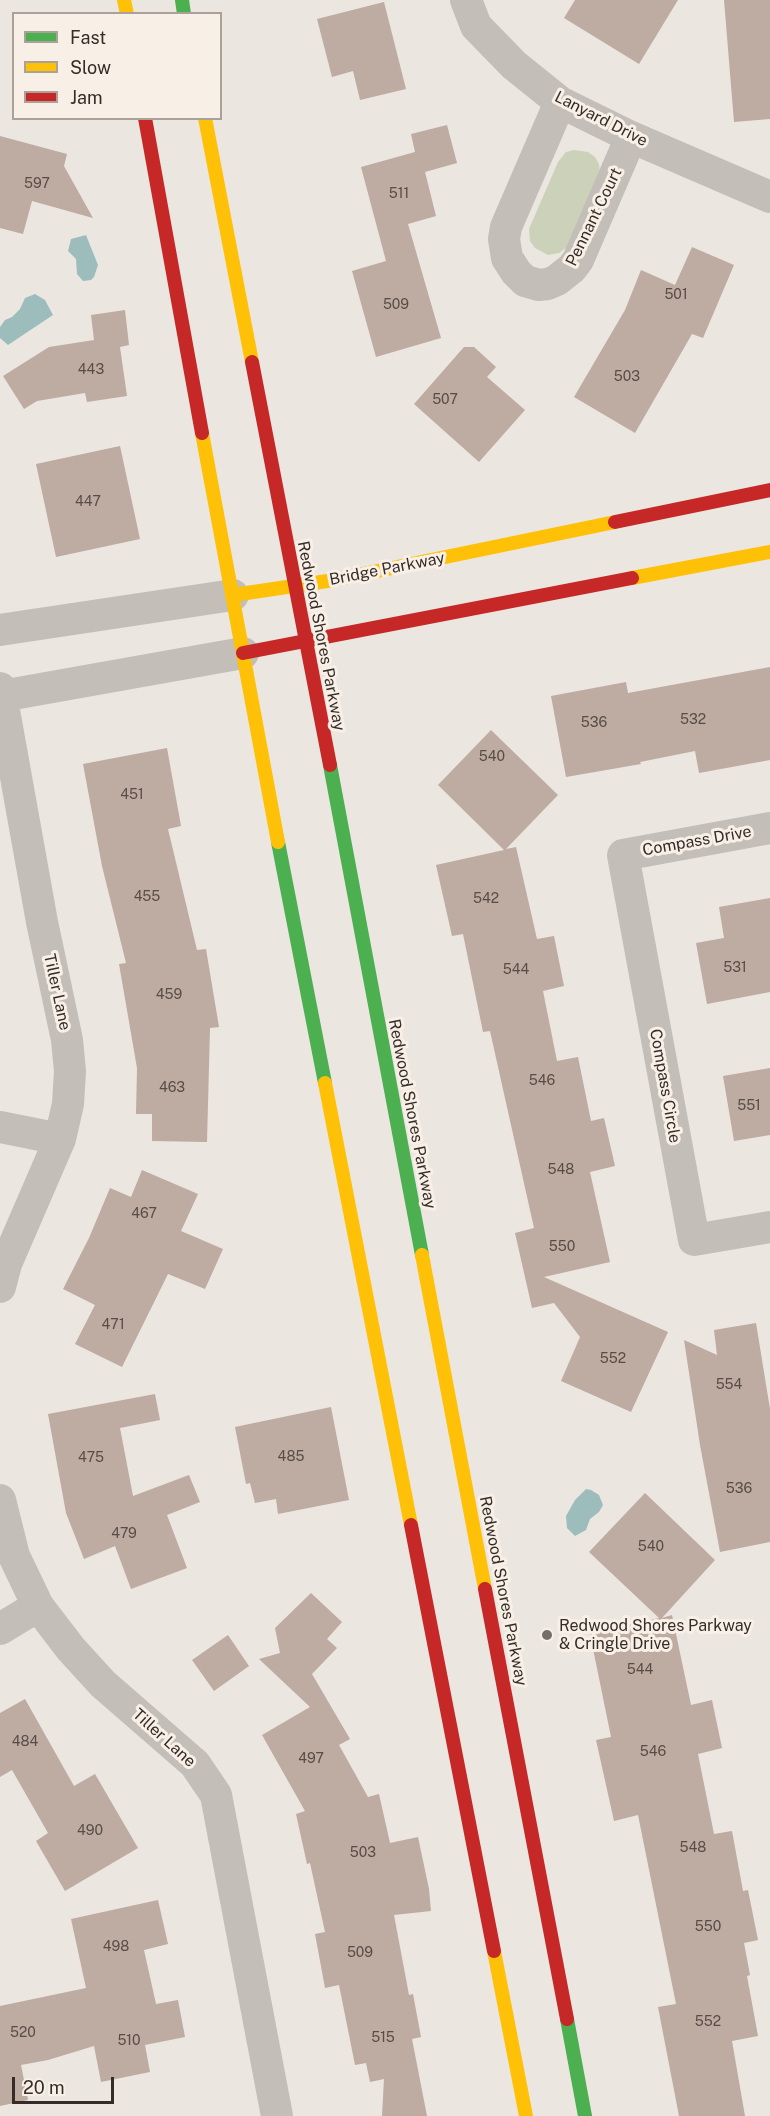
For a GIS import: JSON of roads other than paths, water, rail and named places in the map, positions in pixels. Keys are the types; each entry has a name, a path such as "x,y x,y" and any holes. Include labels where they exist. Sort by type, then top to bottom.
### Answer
{"main road":[{"path":"145,120 243,653 526,2116"},
{"name":"Redwood Shores Parkway","path":"205,120 296,586 585,2116"},
{"name":"Bridge Parkway","path":"232,595 296,586 770,490"},
{"path":"243,653 770,552"}],"street":[{"name":"Lanyard Drive","path":"466,0 476,26 514,64 560,102 632,137 770,197"},
{"name":"Pennant Court","path":"560,102 506,227 504,239 507,258 525,281 539,285 548,284 572,268 578,260 632,137"},
{"name":"Bridge Parkway","path":"0,630 232,595"},
{"path":"1,692 243,653"},
{"name":"Tiller Lane","path":"0,1287 6,1264 60,1139 68,1104 70,1071 68,1040 42,922 1,692"},
{"name":"Compass Drive","path":"623,855 770,828"},
{"name":"Compass Circle","path":"623,855 694,1240 770,1227"},
{"path":"0,1127 60,1139"},
{"name":"Tiller Lane","path":"0,1500 14,1556 38,1606 71,1649 103,1684 195,1764 216,1795 277,2116"},
{"path":"0,1629 38,1606"}],"water":[{"path":"86,235 98,265 94,277 83,281 77,274 76,259 68,251 71,239"},
{"path":"35,294 45,300 53,315 8,345 0,338 0,327 5,320 20,309 25,298"},
{"path":"586,1489 599,1495 603,1505 599,1512 590,1519 586,1530 575,1536 567,1528 566,1516 575,1500"}],"place":[{"name":"Redwood Shores Parkway & Cringle Drive","path":"547,1635"}]}
